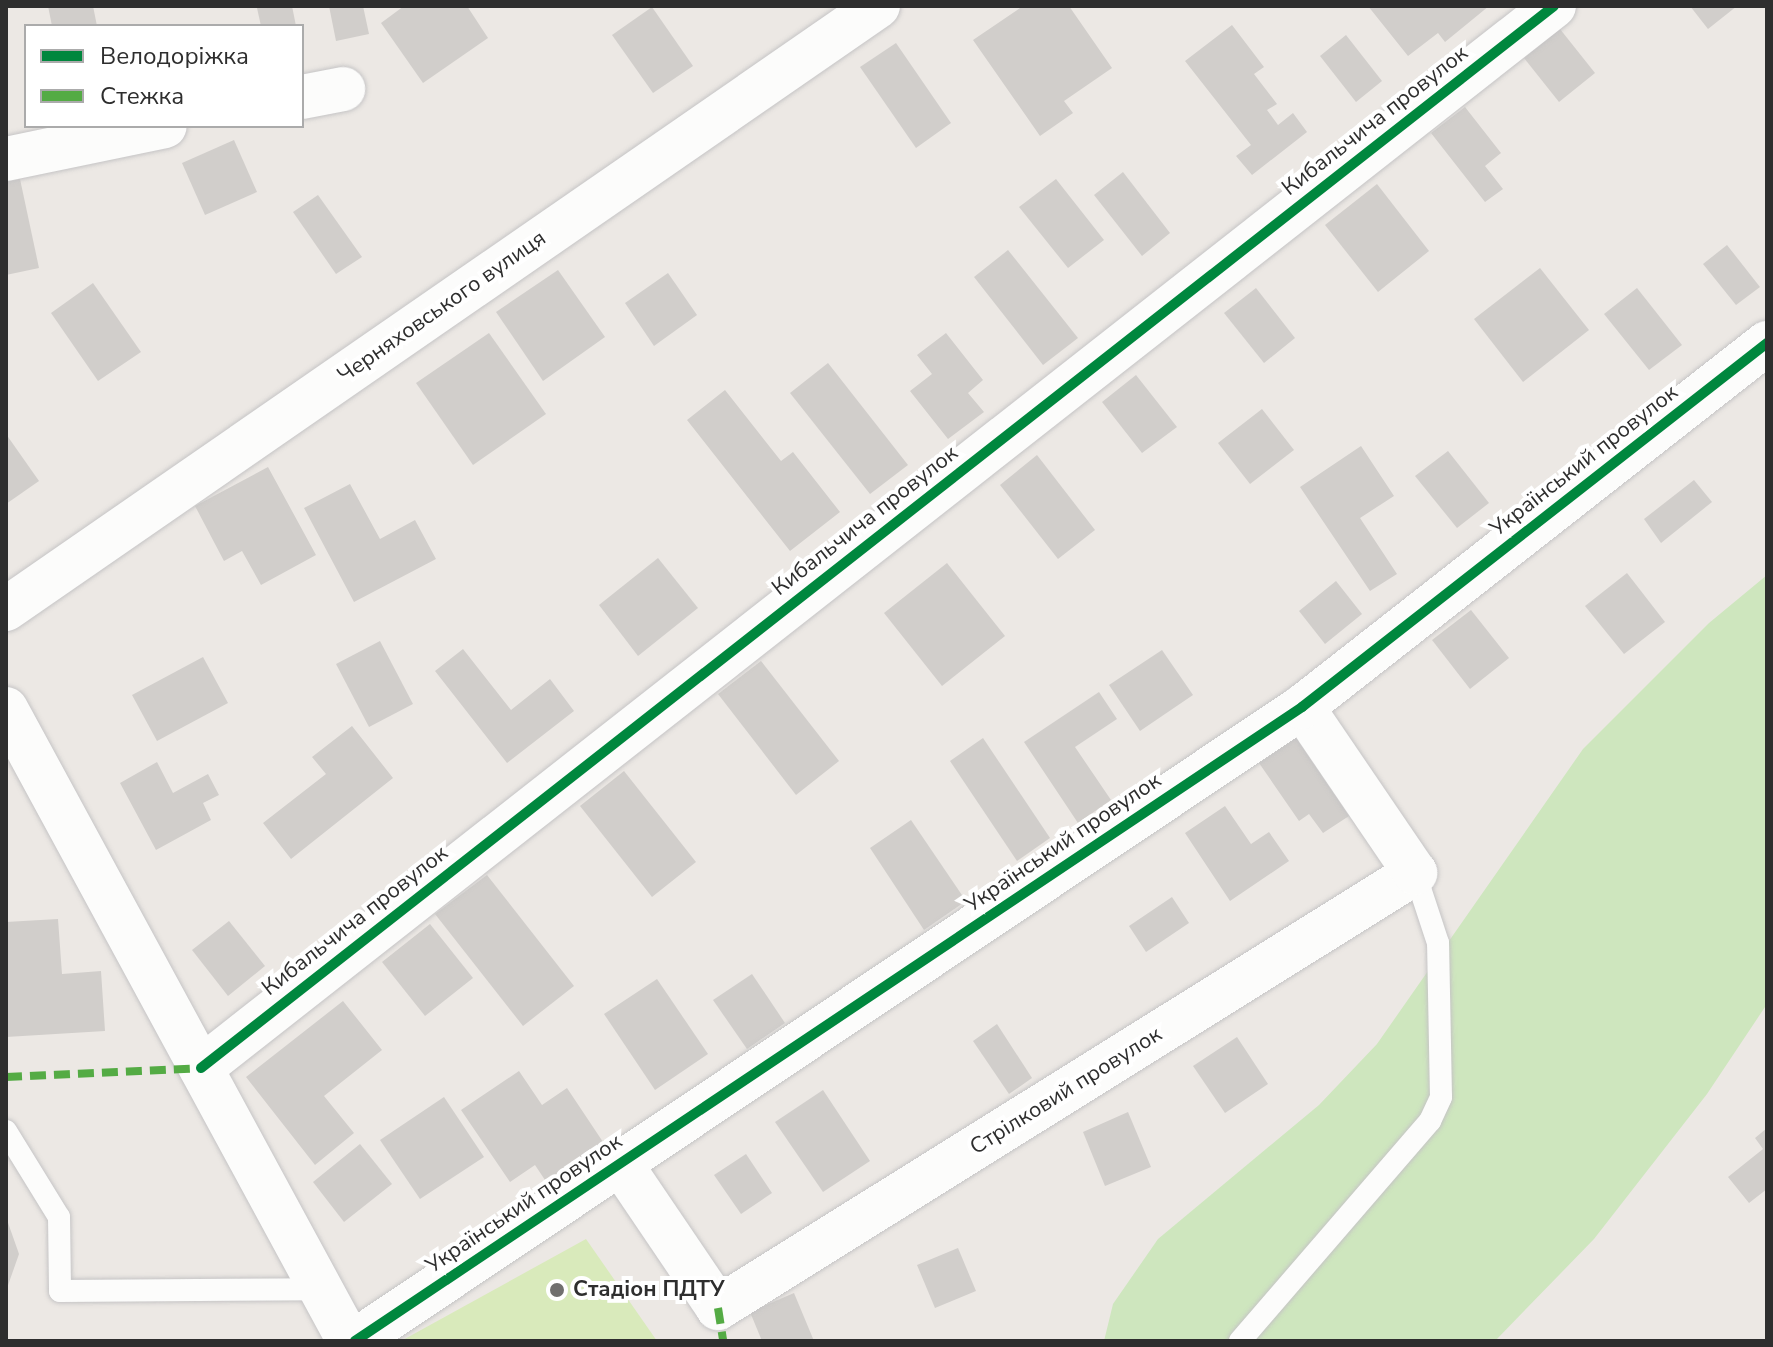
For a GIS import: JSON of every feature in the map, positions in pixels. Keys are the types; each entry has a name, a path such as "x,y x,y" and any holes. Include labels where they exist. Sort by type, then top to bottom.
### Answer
{"street":[{"name":"Черняховського вулиця","path":"6,609 878,6"},
{"name":"Кибальчича провулок","path":"201,1068 1554,6"},
{"path":"6,159 155,128"},
{"name":"Український провулок","path":"355,1341 1302,707 1767,343"},
{"path":"1302,707 1415,873"},
{"path":"6,709 349,1341"},
{"name":"Стрілковий провулок","path":"620,1163 718,1308 1415,873"}],"lane":[{"path":"1240,1341 1430,1121 1441,1097 1438,943 1415,873"},
{"path":"6,1131 59,1217 60,1291 321,1289"}],"green space":[{"path":"1767,575 1767,1004 1707,1094 1594,1239 1495,1341 1104,1341 1113,1304 1158,1239 1319,1105 1377,1044 1583,749 1709,623"},
{"name":"Стадіон ПДТУ","path":"586,1239 657,1341 401,1341"}],"building":[{"path":"48,6 93,6 97,24 52,24"},
{"path":"292,6 296,24 261,24 257,8"},
{"path":"329,6 363,6 369,34 336,41"},
{"path":"404,6 467,6 488,38 423,83 381,23"},
{"path":"1023,6 1069,6 1112,68 1064,101 1073,113 1040,136 973,40"},
{"path":"1368,6 1489,6 1445,42 1438,33 1408,56"},
{"path":"1690,6 1737,6 1708,29"},
{"path":"652,7 693,66 653,93 612,35"},
{"path":"1232,25 1264,67 1254,74 1277,104 1267,110 1278,125 1293,113 1307,132 1252,175 1236,156 1251,145 1185,61"},
{"path":"1560,29 1595,73 1559,102 1524,58"},
{"path":"1346,35 1382,81 1356,102 1320,56"},
{"path":"896,43 951,123 916,148 860,67"},
{"path":"1465,107 1501,153 1485,166 1503,189 1485,202 1431,133"},
{"path":"234,140 257,192 205,215 182,163"},
{"path":"1123,172 1170,233 1142,256 1094,195"},
{"path":"20,179 39,268 6,275 6,182"},
{"path":"1056,179 1104,240 1068,268 1019,207"},
{"path":"1377,184 1429,251 1378,292 1325,225"},
{"path":"318,195 362,257 336,274 293,212"},
{"path":"1727,245 1760,287 1736,305 1703,264"},
{"path":"1008,250 1078,338 1043,365 974,277"},
{"path":"1540,268 1589,330 1523,382 1474,319"},
{"path":"558,270 605,337 543,381 496,312"},
{"path":"668,273 697,315 654,346 625,303"},
{"path":"93,283 141,352 98,381 51,313"},
{"path":"1256,288 1295,338 1264,363 1224,313"},
{"path":"1637,288 1682,345 1649,370 1604,314"},
{"path":"489,333 546,414 473,465 416,383"},
{"path":"946,333 983,380 968,393 984,412 948,439 910,391 932,374 917,355"},
{"path":"828,363 908,465 870,494 790,393"},
{"path":"1136,375 1177,427 1142,453 1102,402"},
{"path":"725,390 781,461 793,452 840,512 790,551 687,420"},
{"path":"1262,409 1294,450 1250,484 1218,443"},
{"path":"6,434 39,481 6,504"},
{"path":"1361,446 1394,496 1360,518 1397,574 1370,591 1300,487"},
{"path":"1448,451 1489,503 1457,528 1415,476"},
{"path":"1037,455 1095,530 1058,559 1000,485"},
{"path":"268,467 316,555 261,585 242,551 224,561 195,506"},
{"path":"1694,480 1712,502 1661,543 1644,519"},
{"path":"350,484 380,539 415,520 436,559 354,602 304,508"},
{"path":"658,558 698,608 638,656 599,605"},
{"path":"947,563 1005,636 942,686 884,613"},
{"path":"1627,573 1665,622 1624,654 1585,606"},
{"path":"1336,581 1362,614 1325,644 1299,611"},
{"path":"1471,610 1509,658 1470,689 1432,640"},
{"path":"380,641 413,704 369,727 336,664"},
{"path":"463,649 511,710 550,679 574,711 507,763 435,671"},
{"path":"1162,650 1193,695 1140,731 1109,685"},
{"path":"203,657 228,703 157,741 132,695"},
{"path":"761,661 839,761 796,795 718,694"},
{"path":"1099,692 1117,719 1075,747 1111,800 1078,823 1024,742"},
{"path":"352,726 393,778 291,859 263,823 326,774 312,757"},
{"path":"983,738 1050,838 1017,861 950,761"},
{"path":"1296,738 1349,816 1323,833 1309,814 1299,821 1259,763"},
{"path":"157,762 173,793 208,774 219,795 203,803 211,820 156,850 120,783"},
{"path":"624,771 696,862 652,897 580,806"},
{"path":"1225,806 1251,844 1269,832 1289,861 1230,901 1185,833"},
{"path":"911,820 966,901 924,930 870,848"},
{"path":"487,875 574,986 523,1026 435,914"},
{"path":"1172,897 1189,923 1146,952 1129,926"},
{"path":"58,919 62,974 101,971 105,1031 6,1037 6,922"},
{"path":"229,921 265,966 228,996 192,950"},
{"path":"430,924 473,978 425,1016 382,962"},
{"path":"752,974 785,1023 747,1049 713,1000"},
{"path":"657,979 708,1054 655,1090 604,1014"},
{"path":"343,1001 382,1050 324,1096 354,1133 315,1165 246,1077"},
{"path":"997,1024 1032,1078 1009,1094 973,1041"},
{"path":"1237,1037 1268,1084 1225,1113 1193,1066"},
{"path":"519,1071 542,1105 567,1088 605,1145 547,1183 535,1165 510,1182 461,1110"},
{"path":"823,1090 870,1161 823,1192 775,1122"},
{"path":"444,1097 484,1157 420,1199 380,1140"},
{"path":"1128,1112 1151,1167 1105,1186 1083,1132"},
{"path":"1767,1128 1767,1189 1749,1203 1728,1177 1763,1149 1755,1138"},
{"path":"360,1144 392,1184 344,1222 313,1182"},
{"path":"746,1154 772,1193 741,1214 714,1175"},
{"path":"6,1217 19,1254 6,1291"},
{"path":"958,1248 976,1291 935,1308 917,1265"},
{"path":"794,1293 814,1341 762,1341 750,1312"}],"marked path":[{"path":"6,1077 201,1068"},
{"path":"718,1308 723,1341"}],"cycle path":[{"path":"201,1068 1554,6"},
{"path":"355,1341 1302,707 1767,343"}],"place":[{"name":"Стадіон ПДТУ","path":"557,1290"}]}
